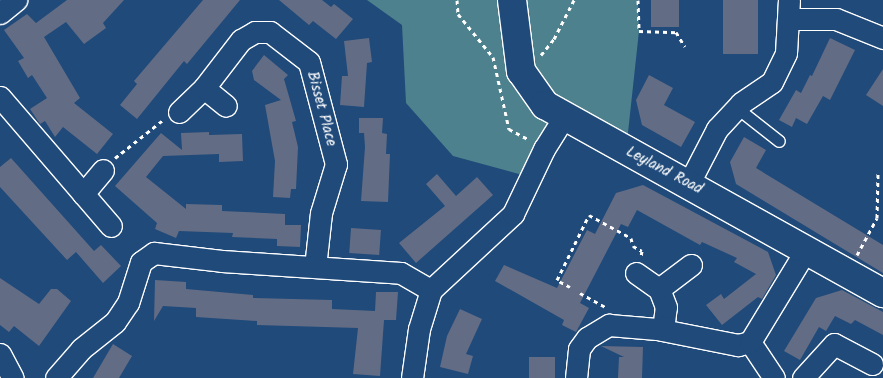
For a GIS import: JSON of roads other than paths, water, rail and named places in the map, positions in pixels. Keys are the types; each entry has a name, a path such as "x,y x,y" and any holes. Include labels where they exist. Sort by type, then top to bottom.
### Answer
{"street":[{"path":"0,13 16,0"},
{"name":"Leyland Road","path":"512,0 521,71 545,105 563,118 689,183 883,292"},
{"path":"689,183 717,129 752,91 772,82 786,53 789,9 836,19 883,38"},
{"name":"Bisset Place","path":"179,112 204,88 241,40 255,32 270,32 309,62 336,164 321,214 315,267"},
{"path":"204,88 226,106"},
{"path":"0,97 111,226"},
{"path":"412,378 419,329 431,290 513,214 544,149 563,118"},
{"path":"83,194 103,170"},
{"path":"576,378 580,350 587,338 609,325 663,330 738,345 750,342 806,250"},
{"path":"56,378 81,349 115,322 128,303 141,262 154,253 401,273 431,290"},
{"path":"659,289 691,265"},
{"path":"636,273 659,289 666,307 663,330"},
{"path":"750,342 774,378"},
{"path":"802,378 834,344 872,364"},
{"path":"0,354 13,378"}],"lane":[{"path":"737,108 779,142"}]}
